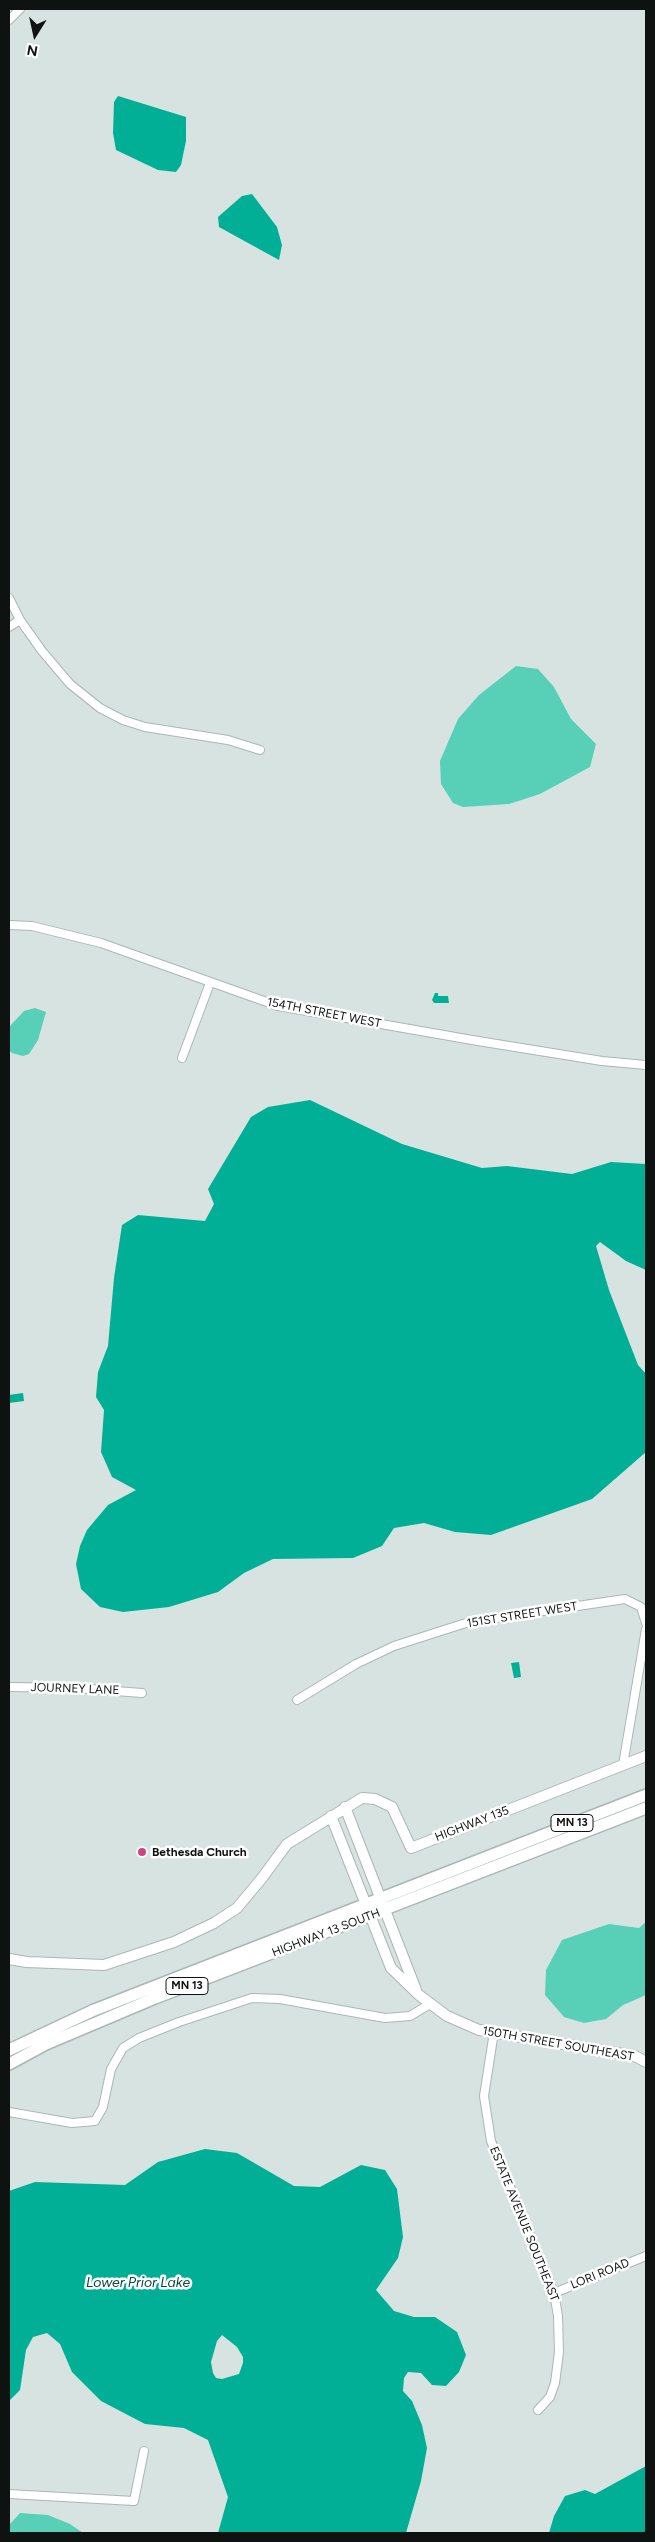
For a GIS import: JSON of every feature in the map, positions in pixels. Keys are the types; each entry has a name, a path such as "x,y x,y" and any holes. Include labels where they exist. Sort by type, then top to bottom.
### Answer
{"main road":[{"name":"HIGHWAY 13 SOUTH","path":"9,2050 94,2010 364,1903 646,1795"},
{"name":"HIGHWAY 13 SOUTH","path":"9,2064 46,2044 155,1998 646,1808"}],"street":[{"path":"9,20 20,9"},
{"path":"9,598 20,620 70,684 100,708 123,720 145,727 228,740 260,750"},
{"path":"9,627 20,620"},
{"name":"154TH STREET WEST","path":"10,925 32,926 101,943 278,1006 478,1042 602,1061 646,1065"},
{"path":"182,1058 210,983"},
{"name":"151ST STREET WEST","path":"297,1700 356,1664 394,1646 469,1622 607,1601 625,1600 642,1607 646,1623"},
{"path":"623,1765 646,1629"},
{"name":"JOURNEY LANE","path":"9,1687 76,1688 142,1693"},
{"path":"623,1765 646,1756"},
{"name":"HIGHWAY 135","path":"9,1959 27,1962 104,1965 174,1942 214,1923 237,1908 287,1844 362,1798 375,1799 392,1807 411,1848 623,1765"},
{"path":"345,1807 380,1897"},
{"path":"331,1816 364,1903"},
{"name":"150TH STREET SOUTHEAST","path":"380,1897 419,1995"},
{"name":"150TH STREET SOUTHEAST","path":"364,1903 391,1968 419,1995 447,2016 479,2030 635,2056 646,2062"},
{"path":"9,2112 72,2122 89,2123 95,2121 103,2108 111,2069 123,2048 140,2038 179,2022 252,1998 280,1999 385,2018 410,2016 430,2004"},
{"name":"ESTATE AVENUE SOUTHEAST","path":"494,2032 484,2096 491,2141 554,2293 560,2333 558,2368 550,2397 538,2410"},
{"name":"LORI ROAD","path":"554,2293 646,2256"},
{"path":"9,2494 134,2501 144,2451"}],"shaded area":[{"path":"516,666 538,669 554,687 571,719 596,744 590,767 540,794 509,804 463,807 453,803 441,784 440,761 458,719 479,695"},
{"path":"35,1008 46,1012 38,1040 29,1054 23,1056 12,1053 9,1050 9,1027 24,1011"},
{"path":"646,1922 646,1995 623,2005 606,2019 584,2023 564,2017 545,1995 546,1970 562,1940 609,1924 639,1928"},
{"path":"20,2513 48,2515 70,2524 83,2533 9,2533 9,2525"}],"water":[{"path":"118,96 186,117 186,141 181,165 176,172 158,170 116,150 113,133 114,102"},
{"path":"252,194 277,227 282,245 279,260 219,227 218,217 242,196"},
{"path":"435,993 438,993 438,996 448,996 449,1003 434,1003 432,1000"},
{"path":"310,1100 402,1144 482,1168 507,1166 572,1174 611,1162 646,1164 646,1270 626,1261 600,1242 596,1246 609,1290 638,1365 646,1374 646,1452 592,1499 491,1535 455,1532 424,1523 394,1528 382,1546 353,1558 273,1559 244,1573 218,1592 169,1607 123,1612 100,1607 81,1589 76,1564 80,1546 87,1530 108,1505 136,1490 112,1477 101,1452 104,1410 96,1397 98,1372 108,1346 114,1278 122,1225 138,1215 205,1221 214,1204 208,1189 251,1117 268,1107"},
{"path":"23,1393 24,1401 9,1403 9,1395"},
{"path":"519,1662 521,1677 514,1678 511,1663"},
{"name":"Lower Prior Lake","path":"205,2149 237,2153 294,2186 320,2187 361,2165 385,2170 397,2189 403,2237 398,2258 376,2290 394,2311 414,2317 435,2317 457,2332 466,2355 459,2372 446,2386 432,2385 421,2373 408,2372 404,2378 403,2391 412,2401 422,2425 427,2448 421,2481 406,2533 218,2533 228,2497 208,2440 184,2428 145,2424 101,2401 72,2372 60,2344 47,2333 33,2337 26,2350 20,2390 9,2401 9,2191 35,2182 125,2185 158,2162","holes":["222,2335 237,2347 243,2357 239,2374 222,2379 216,2378 211,2362 217,2341"]},
{"path":"646,2466 646,2533 549,2533 554,2516 565,2496 585,2490 595,2494"}],"place":[{"name":"Bethesda Church","path":"142,1852"}]}
